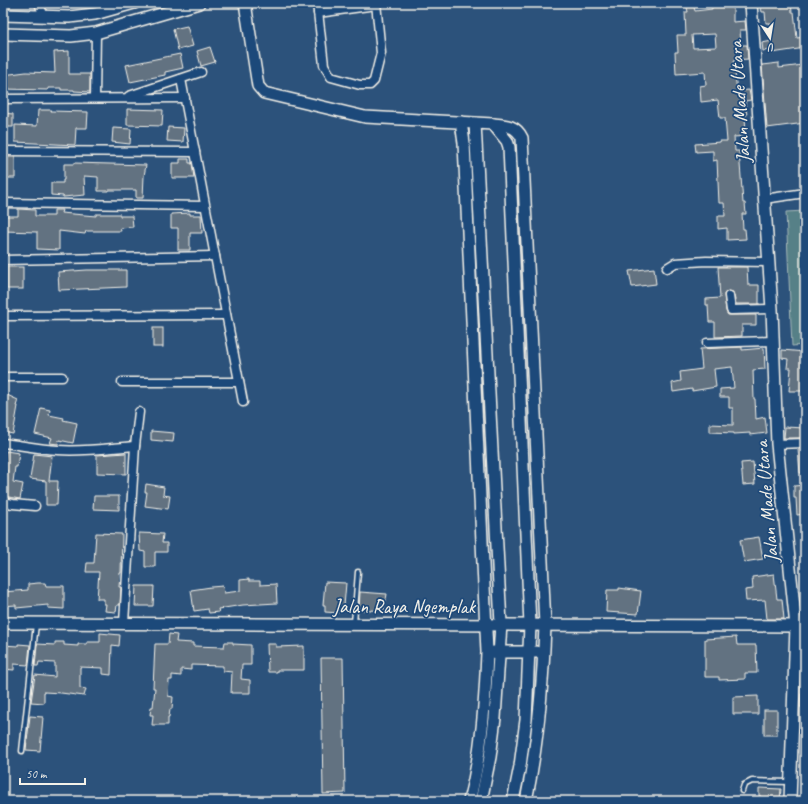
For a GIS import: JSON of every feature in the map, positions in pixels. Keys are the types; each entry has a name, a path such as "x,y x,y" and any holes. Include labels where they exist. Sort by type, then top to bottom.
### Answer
{"main road":[{"path":"3,15 69,17 95,14 102,7 134,3"},
{"path":"3,34 71,36 96,33 199,3"},
{"path":"245,3 258,86 264,93 365,117 511,126 522,138 545,625 539,723 533,768 526,801"},
{"name":"Jalan Made Utara","path":"751,3 774,341 777,444 800,626 790,801"},
{"path":"461,122 465,159 487,652 484,717 469,801"},
{"path":"475,123 501,624 495,718 490,757 481,801"},
{"path":"493,124 507,141 509,147 530,625 526,720 520,766 513,801"},
{"name":"Jalan Raya Ngemplak","path":"3,623 800,626"},
{"path":"487,652 544,652"}],"street":[{"path":"39,3 44,17"},
{"path":"317,3 318,13 324,65 327,72 331,77 360,86 370,85 374,81 381,53 376,4 318,13"},
{"path":"95,98 96,33"},
{"path":"122,98 201,72"},
{"path":"181,79 243,402"},
{"path":"3,99 185,98"},
{"path":"3,150 195,152"},
{"path":"764,199 805,193"},
{"path":"3,203 205,206"},
{"path":"3,260 215,256"},
{"path":"667,268 675,263 706,261 768,262"},
{"path":"729,296 731,310 772,309"},
{"path":"3,316 226,315"},
{"path":"707,343 774,341"},
{"path":"3,377 62,377"},
{"path":"122,382 239,382"},
{"path":"124,623 138,412"},
{"path":"3,442 39,449 60,450 135,446"},
{"path":"777,444 805,443"},
{"path":"3,502 35,506"}],"lane":[{"path":"354,624 358,572"},
{"path":"22,751 36,624"},
{"path":"742,792 744,785 752,781 791,782"}],"green space":[{"path":"805,211 805,345 792,346 786,212"}],"building":[{"path":"686,3 693,3 695,11 712,9 712,3 733,3 733,22 745,21 746,30 740,30 741,45 747,45 748,59 734,60 737,91 749,90 751,100 745,101 747,115 745,115 746,136 734,137 735,151 739,151 743,203 745,203 746,214 742,214 743,229 745,229 746,239 727,240 727,228 718,229 718,216 725,216 724,203 719,203 717,160 713,161 713,151 696,152 695,144 727,141 725,118 720,118 718,100 701,102 700,86 706,85 705,72 676,74 675,52 678,52 677,35 686,35 685,12 688,12","holes":["715,34 716,47 693,48 692,35"]},
{"path":"760,3 791,3 792,12 794,12 797,38 805,37 805,48 772,53 772,50 763,51 762,43 772,41 770,23 766,23 765,12 762,12"},
{"path":"187,26 193,46 178,50 173,29"},
{"path":"210,47 215,62 201,66 197,51"},
{"path":"69,51 69,74 90,74 90,92 61,90 61,88 48,88 48,90 3,89 3,75 26,72 55,73 54,52"},
{"path":"180,54 183,68 165,72 165,75 130,82 126,65"},
{"path":"779,63 779,68 803,65 805,79 802,80 805,123 767,128 762,65"},
{"path":"127,109 163,110 162,126 127,125"},
{"path":"38,110 88,112 87,128 76,128 75,145 15,142 15,125 37,126"},
{"path":"3,113 13,114 13,127 3,127"},
{"path":"168,127 184,128 183,142 167,141"},
{"path":"113,128 131,129 130,144 112,142"},
{"path":"6,157 15,157 15,178 3,178 3,162 7,162"},
{"path":"180,159 189,159 189,163 192,163 194,178 172,178 172,163 180,163"},
{"path":"64,164 146,165 143,198 136,198 136,190 98,191 98,177 84,176 85,195 63,197 51,195 51,183 63,183"},
{"path":"18,209 35,210 35,216 54,216 54,210 62,210 61,213 96,216 96,214 120,214 120,216 132,216 133,227 120,228 121,231 86,231 85,234 59,231 59,250 37,249 37,232 3,231 3,216 18,216"},
{"path":"190,213 190,215 201,215 202,233 190,233 190,250 178,250 178,228 171,228 171,214"},
{"path":"7,267 23,267 23,289 7,289"},
{"path":"718,267 747,267 748,285 759,285 759,304 736,304 733,292 728,291 724,294 726,311 728,315 756,315 756,325 742,325 742,336 715,337 715,322 709,322 708,305 706,305 706,299 720,298"},
{"path":"654,268 656,284 632,287 629,271"},
{"path":"126,270 126,287 59,290 58,272"},
{"path":"153,328 163,328 163,347 153,347"},
{"path":"742,347 742,350 764,348 765,369 753,370 754,399 756,419 765,417 767,433 750,435 750,433 734,434 710,432 710,424 733,425 733,408 729,408 729,397 720,397 720,389 734,388 732,367 714,369 716,387 692,391 692,389 673,392 672,383 681,381 680,372 702,369 700,349"},
{"path":"782,350 805,352 805,391 789,391 791,368 787,368 788,359 782,358"},
{"path":"5,394 18,400 13,434 3,432 3,400"},
{"path":"41,408 50,410 49,415 64,418 63,420 77,423 73,443 59,440 58,444 50,443 52,438 35,434"},
{"path":"785,427 805,428 805,438 784,438"},
{"path":"151,431 174,433 173,442 151,440"},
{"path":"805,448 805,473 800,473 798,449"},
{"path":"6,451 19,453 13,482 23,484 20,499 3,496 7,470 3,469"},
{"path":"126,453 126,474 97,473 97,455"},
{"path":"34,454 52,456 49,481 58,481 57,505 46,505 46,481 30,479"},
{"path":"753,462 755,484 743,485 741,463"},
{"path":"146,484 164,487 163,495 170,496 168,509 145,506 147,492 145,492"},
{"path":"805,485 805,514 797,515 796,498 794,498 794,486"},
{"path":"94,496 119,496 119,510 93,509"},
{"path":"96,533 122,534 121,573 119,587 121,587 120,605 117,605 116,612 105,611 106,604 104,604 104,599 97,599 99,572 86,572 87,563 94,563"},
{"path":"139,533 163,534 162,543 167,543 167,552 155,552 155,567 145,567 145,552 140,551"},
{"path":"759,537 763,559 744,562 740,540"},
{"path":"774,574 777,599 782,599 784,619 767,619 765,600 746,601 745,590 753,589 752,577"},
{"path":"249,579 249,581 260,581 260,585 276,584 277,603 243,605 218,609 219,612 209,613 208,609 194,611 191,590 223,586 224,593 240,591 240,580"},
{"path":"325,582 346,583 344,606 339,606 338,613 325,612 325,605 323,605"},
{"path":"45,583 46,586 64,586 64,609 48,608 48,605 16,608 16,605 3,606 3,592 28,590 28,584"},
{"path":"136,586 154,586 153,606 135,606"},
{"path":"619,588 641,591 638,614 606,612 607,590 619,590"},
{"path":"360,592 387,594 384,611 359,610"},
{"path":"100,633 120,635 119,646 112,645 111,675 103,674 103,668 80,667 80,688 86,689 84,696 44,692 44,703 31,702 35,675 55,677 55,663 39,662 38,666 35,666 37,644 55,645 55,642 64,642 64,645 78,646 78,644 87,644 87,642 100,642"},
{"path":"169,634 177,635 176,642 193,643 193,646 224,647 225,642 251,645 251,665 242,665 241,679 250,680 250,693 231,693 232,672 223,671 223,666 191,665 191,670 181,669 181,676 172,675 172,680 169,680 168,696 173,697 172,709 170,709 168,717 168,725 152,725 153,715 150,715 151,707 153,707 155,688 153,688 155,644 168,644"},
{"path":"736,637 737,645 756,645 757,673 745,673 745,679 719,680 719,677 705,677 705,639"},
{"path":"18,644 30,645 28,665 14,664 14,670 3,669 3,645 18,646"},
{"path":"267,644 276,644 276,647 304,646 304,670 277,670 277,672 268,672"},
{"path":"321,658 343,658 345,793 323,794"},
{"path":"801,694 805,694 805,707 800,707"},
{"path":"758,696 758,714 733,714 733,697"},
{"path":"764,710 777,710 777,735 764,735"},
{"path":"30,716 43,717 40,751 26,750"},
{"path":"759,788 781,789 780,801 760,801 761,796 759,796"}]}
